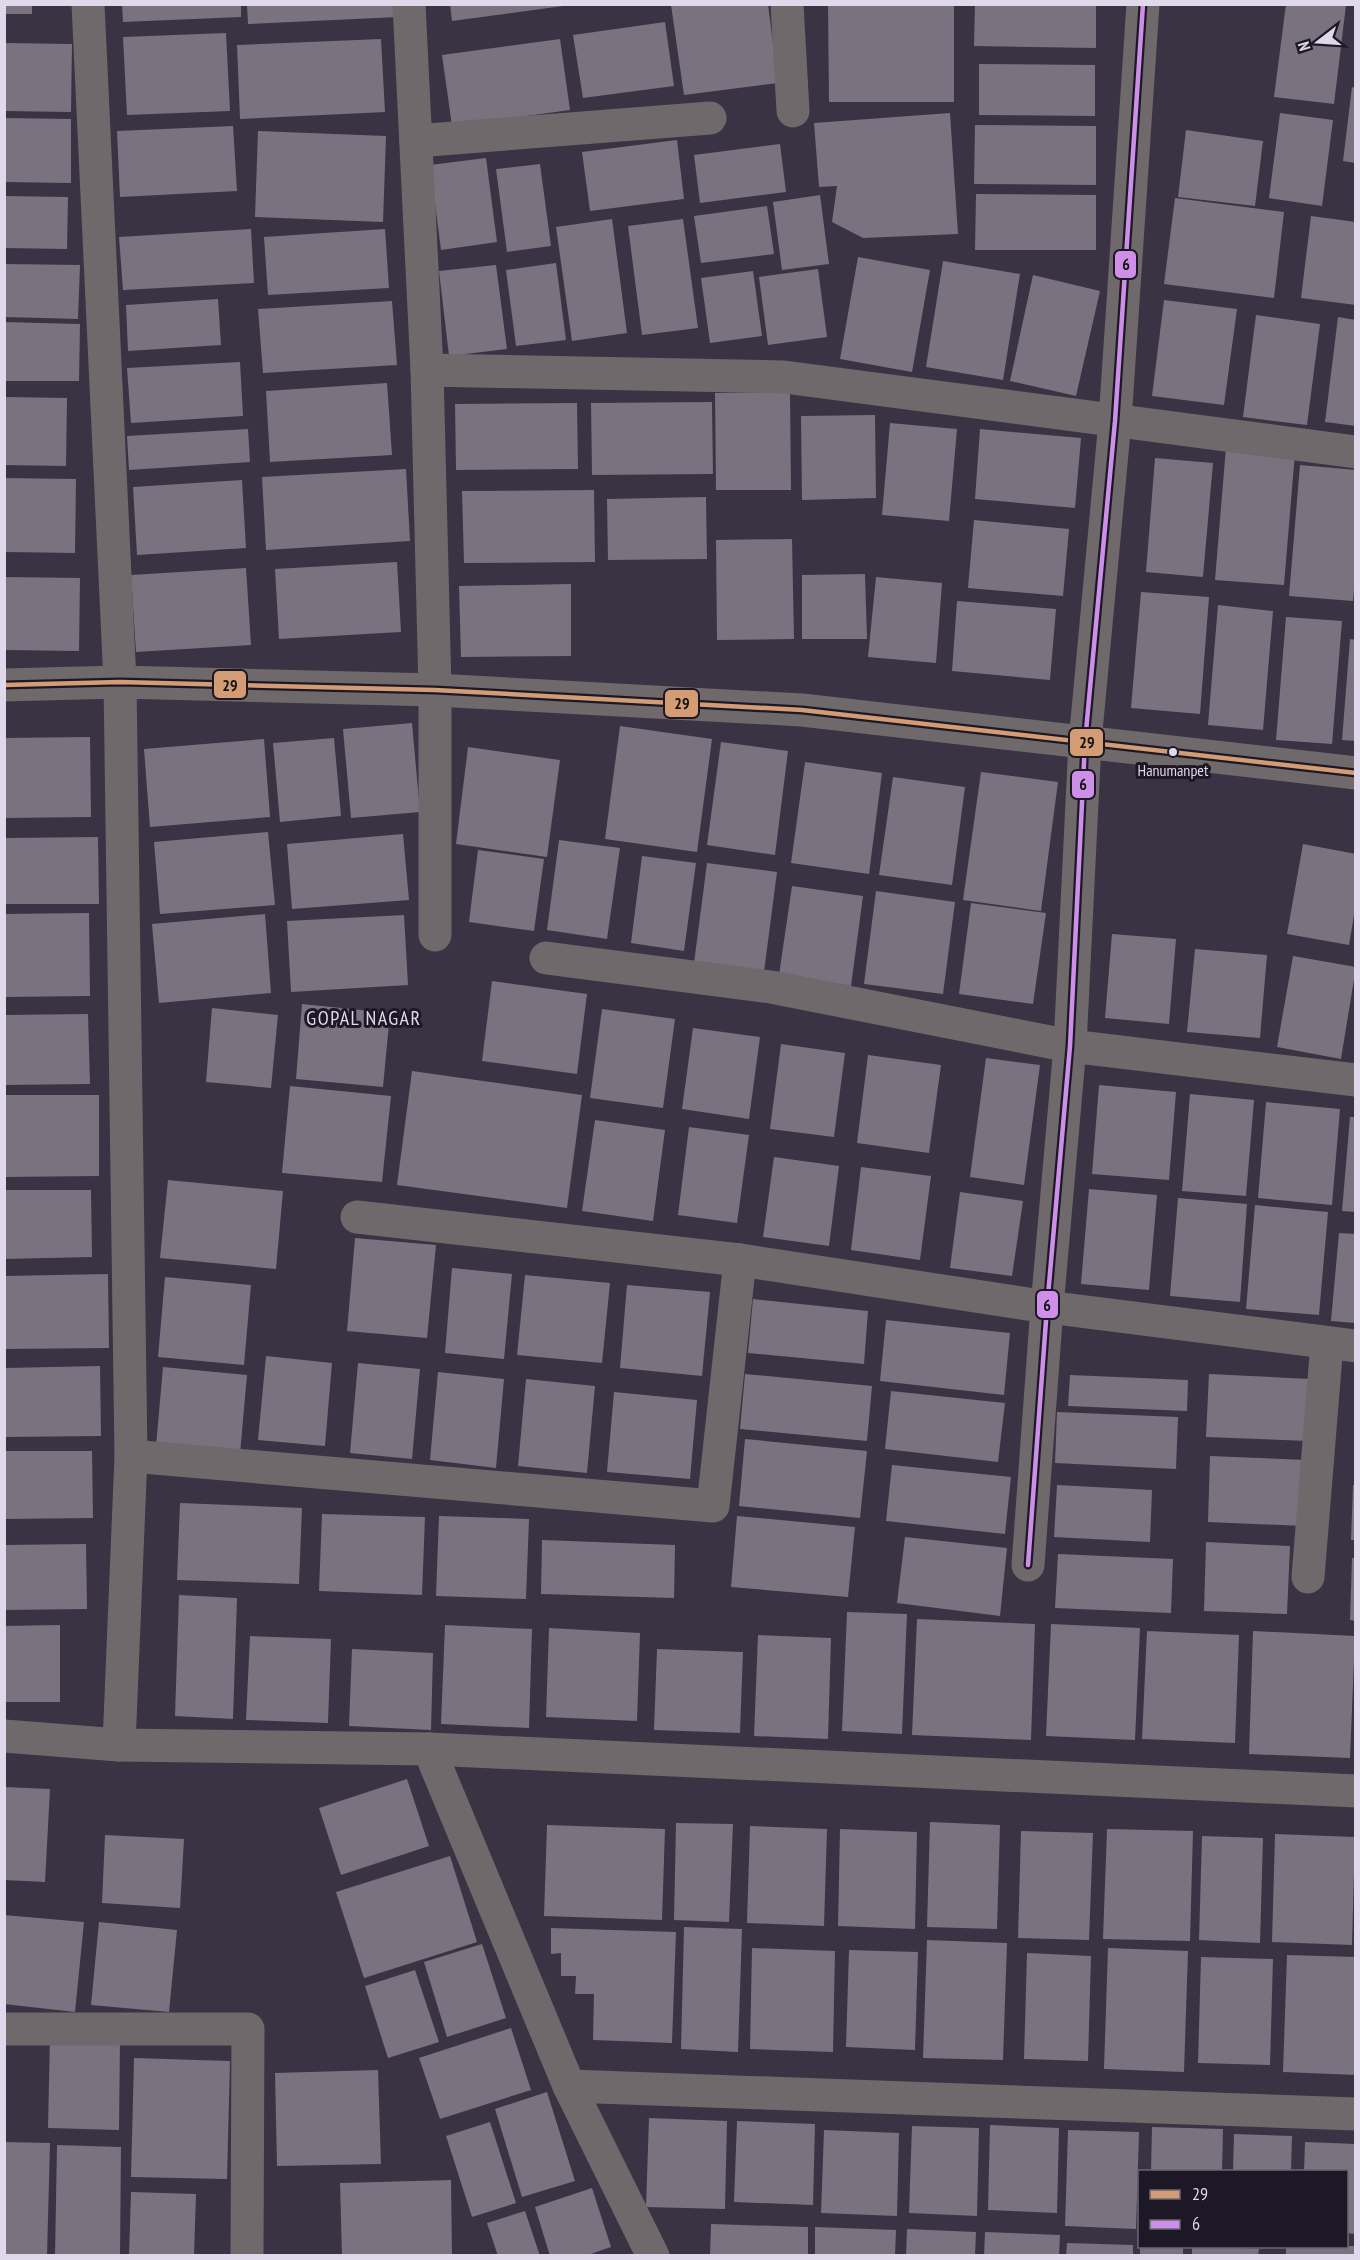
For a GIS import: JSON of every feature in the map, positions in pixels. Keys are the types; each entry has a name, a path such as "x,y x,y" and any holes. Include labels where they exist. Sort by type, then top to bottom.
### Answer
{"street":[{"path":"88,4 120,682 131,1456 119,1744"},
{"path":"409,4 427,370 435,690 435,935"},
{"path":"787,4 793,111"},
{"path":"1028,1565 1047,1307 1070,1046 1085,742 1115,421 1143,4"},
{"path":"416,141 710,118"},
{"path":"427,370 784,377 1356,452"},
{"path":"4,685 120,682 435,690 802,710 1356,773"},
{"path":"546,958 771,987 1070,1046 1356,1080"},
{"path":"357,1217 740,1260 1047,1307 1341,1345 1308,1577"},
{"path":"131,1456 712,1506 740,1260"},
{"path":"4,1736 119,1744 429,1749 1356,1791"},
{"path":"429,1749 569,2086 653,2256"},
{"path":"4,2029 248,2029 247,2256"},
{"path":"569,2086 1356,2114"}],"building":[{"path":"4,4 32,4 32,14 4,14"},
{"path":"122,4 241,4 241,17 123,22"},
{"path":"450,4 563,4 563,6 452,21"},
{"path":"768,4 778,83 684,95 671,5"},
{"path":"828,4 954,4 954,102 829,102"},
{"path":"975,4 1096,4 1096,48 974,46"},
{"path":"1286,4 1346,5 1334,104 1274,97"},
{"path":"247,5 397,5 398,17 248,24"},
{"path":"665,22 674,86 583,98 573,35"},
{"path":"226,33 230,111 127,115 123,37"},
{"path":"381,39 385,112 240,119 237,45"},
{"path":"560,39 570,110 452,126 442,55"},
{"path":"4,43 72,44 71,112 4,111"},
{"path":"979,64 1095,65 1095,116 979,115"},
{"path":"1352,87 1356,88 1356,163 1343,161"},
{"path":"950,113 958,234 863,238 832,222 837,186 819,187 814,123"},
{"path":"1280,113 1333,120 1322,206 1269,198"},
{"path":"4,118 71,119 71,183 4,182"},
{"path":"975,125 1096,126 1096,185 974,184"},
{"path":"233,126 237,191 120,197 117,131"},
{"path":"1186,130 1263,141 1255,206 1178,197"},
{"path":"258,131 386,136 383,222 255,217"},
{"path":"677,140 684,199 590,211 582,152"},
{"path":"780,144 786,192 700,203 694,155"},
{"path":"486,158 497,242 441,250 430,165"},
{"path":"540,164 551,246 507,252 496,169"},
{"path":"976,194 1096,195 1096,250 975,250"},
{"path":"820,195 829,264 782,270 773,202"},
{"path":"4,196 68,197 67,249 4,248"},
{"path":"1175,198 1284,212 1274,298 1164,284"},
{"path":"767,206 774,254 701,263 694,216"},
{"path":"1311,216 1356,222 1356,305 1301,298"},
{"path":"612,219 627,333 572,341 556,227"},
{"path":"683,219 698,328 642,335 628,226"},
{"path":"251,229 254,283 123,290 119,237"},
{"path":"385,229 389,288 268,295 264,237"},
{"path":"858,257 930,270 912,372 840,359"},
{"path":"943,261 1020,274 1003,380 926,367"},
{"path":"556,263 566,340 516,346 506,270"},
{"path":"4,264 80,265 78,319 4,317"},
{"path":"496,265 507,349 449,356 439,271"},
{"path":"818,269 827,337 768,345 759,277"},
{"path":"753,271 762,336 710,343 701,278"},
{"path":"1033,275 1100,291 1076,396 1010,381"},
{"path":"218,299 221,345 128,351 126,305"},
{"path":"1164,300 1237,309 1224,405 1152,396"},
{"path":"392,301 397,365 263,373 258,309"},
{"path":"1256,315 1320,324 1307,425 1243,417"},
{"path":"1338,317 1356,320 1356,426 1325,422"},
{"path":"4,322 80,324 79,381 4,381"},
{"path":"240,362 243,416 131,423 127,368"},
{"path":"387,383 392,455 270,462 266,391"},
{"path":"790,392 791,490 716,490 715,393"},
{"path":"4,397 67,398 66,466 4,465"},
{"path":"712,402 713,474 592,475 591,403"},
{"path":"577,403 578,469 456,470 455,404"},
{"path":"875,415 876,498 802,500 801,416"},
{"path":"890,423 957,429 949,521 882,515"},
{"path":"248,429 250,462 129,470 127,436"},
{"path":"980,429 1081,438 1075,508 975,499"},
{"path":"1226,447 1295,453 1284,585 1215,580"},
{"path":"1155,458 1213,463 1203,577 1146,572"},
{"path":"1300,465 1356,470 1356,568 1353,601 1289,596"},
{"path":"406,469 410,541 266,550 262,477"},
{"path":"4,478 76,479 75,553 4,552"},
{"path":"242,480 246,548 137,555 133,487"},
{"path":"594,490 595,562 464,563 462,491"},
{"path":"706,497 707,559 608,560 607,499"},
{"path":"974,520 1069,529 1063,596 968,588"},
{"path":"792,539 794,639 717,640 716,540"},
{"path":"397,562 401,632 279,639 275,569"},
{"path":"246,568 251,645 136,652 131,575"},
{"path":"865,574 867,639 802,639 802,575"},
{"path":"4,577 80,578 79,651 4,650"},
{"path":"876,577 942,583 936,663 868,657"},
{"path":"571,584 571,656 461,657 459,586"},
{"path":"1141,592 1209,597 1200,714 1131,708"},
{"path":"957,601 1056,609 1050,680 952,671"},
{"path":"1218,605 1273,611 1263,730 1208,725"},
{"path":"1286,617 1342,621 1332,744 1276,740"},
{"path":"1350,639 1356,640 1356,741 1342,740"},
{"path":"412,723 420,812 351,818 343,729"},
{"path":"620,726 712,739 697,852 605,839"},
{"path":"90,737 91,817 4,818 4,738"},
{"path":"334,738 341,816 280,822 273,743"},
{"path":"264,739 270,817 150,827 144,749"},
{"path":"721,742 788,751 775,855 707,845"},
{"path":"468,747 560,760 547,857 456,844"},
{"path":"805,762 882,773 869,874 791,863"},
{"path":"981,772 1058,782 1041,911 963,900"},
{"path":"893,777 965,787 952,885 879,875"},
{"path":"268,832 275,905 160,914 154,842"},
{"path":"403,834 409,900 292,909 287,844"},
{"path":"98,837 99,904 4,904 4,838"},
{"path":"559,840 620,848 607,939 547,930"},
{"path":"1303,844 1356,854 1356,903 1349,945 1287,934"},
{"path":"478,850 544,859 534,931 469,922"},
{"path":"642,856 696,863 684,951 631,943"},
{"path":"707,863 777,872 764,972 694,963"},
{"path":"792,886 863,896 851,986 779,975"},
{"path":"876,891 955,902 943,994 864,984"},
{"path":"971,903 1046,913 1033,1004 959,994"},
{"path":"89,913 90,996 4,997 4,914"},
{"path":"265,914 271,993 159,1003 152,924"},
{"path":"404,915 408,985 291,992 287,921"},
{"path":"1112,934 1176,939 1169,1024 1105,1018"},
{"path":"1195,949 1267,955 1260,1038 1187,1032"},
{"path":"1293,956 1356,967 1341,1059 1277,1047"},
{"path":"492,981 587,994 577,1074 482,1061"},
{"path":"302,1004 390,1013 383,1087 296,1079"},
{"path":"212,1008 278,1015 271,1088 206,1082"},
{"path":"602,1009 675,1019 663,1108 590,1098"},
{"path":"88,1014 90,1084 4,1085 4,1015"},
{"path":"693,1028 760,1037 749,1119 682,1109"},
{"path":"781,1044 845,1053 834,1137 770,1129"},
{"path":"868,1055 941,1065 929,1153 857,1143"},
{"path":"986,1058 1040,1065 1024,1185 970,1177"},
{"path":"412,1071 582,1095 567,1208 397,1185"},
{"path":"1099,1085 1176,1092 1169,1180 1092,1174"},
{"path":"290,1086 391,1096 382,1182 282,1173"},
{"path":"1190,1094 1254,1100 1246,1196 1182,1191"},
{"path":"4,1095 99,1095 99,1176 4,1177"},
{"path":"1266,1102 1340,1109 1332,1205 1258,1198"},
{"path":"1350,1117 1356,1117 1356,1212 1342,1211"},
{"path":"595,1120 665,1130 653,1221 582,1211"},
{"path":"689,1127 749,1135 737,1223 678,1215"},
{"path":"774,1157 839,1166 829,1246 763,1237"},
{"path":"861,1167 931,1176 920,1260 851,1250"},
{"path":"168,1180 283,1191 276,1269 160,1258"},
{"path":"1089,1189 1157,1195 1149,1290 1081,1284"},
{"path":"4,1190 91,1190 92,1257 4,1259"},
{"path":"960,1192 1023,1201 1012,1276 950,1268"},
{"path":"1178,1198 1247,1204 1240,1302 1170,1296"},
{"path":"1255,1205 1328,1212 1319,1315 1246,1309"},
{"path":"1339,1233 1356,1234 1356,1323 1331,1321"},
{"path":"355,1238 436,1245 427,1338 347,1331"},
{"path":"452,1268 512,1274 504,1359 445,1353"},
{"path":"108,1274 109,1348 4,1349 4,1276"},
{"path":"525,1275 610,1283 602,1363 517,1355"},
{"path":"165,1277 251,1285 244,1365 158,1357"},
{"path":"627,1285 710,1292 702,1376 620,1368"},
{"path":"753,1299 868,1311 864,1364 748,1353"},
{"path":"886,1320 1010,1333 1004,1395 880,1381"},
{"path":"266,1356 332,1363 325,1446 258,1440"},
{"path":"358,1363 420,1369 412,1459 350,1453"},
{"path":"100,1366 101,1436 4,1437 4,1368"},
{"path":"163,1367 247,1375 240,1454 156,1446"},
{"path":"438,1372 504,1379 496,1468 430,1460"},
{"path":"745,1374 872,1386 867,1441 740,1429"},
{"path":"1209,1374 1310,1379 1308,1441 1206,1437"},
{"path":"1070,1375 1188,1380 1187,1411 1068,1406"},
{"path":"526,1379 595,1386 587,1473 518,1466"},
{"path":"891,1391 1005,1403 998,1462 885,1449"},
{"path":"614,1392 697,1400 690,1479 607,1472"},
{"path":"1057,1412 1178,1417 1176,1469 1055,1463"},
{"path":"745,1439 867,1451 860,1518 739,1506"},
{"path":"4,1451 92,1451 93,1518 4,1519"},
{"path":"1210,1456 1306,1460 1304,1526 1208,1522"},
{"path":"892,1465 1011,1477 1005,1534 886,1521"},
{"path":"1057,1485 1152,1490 1150,1542 1054,1537"},
{"path":"1353,1485 1356,1485 1356,1540 1351,1540"},
{"path":"180,1503 302,1508 299,1584 177,1580"},
{"path":"322,1514 425,1517 422,1595 319,1591"},
{"path":"439,1516 529,1519 526,1599 436,1596"},
{"path":"737,1516 855,1527 848,1597 731,1587"},
{"path":"905,1537 1007,1548 1000,1616 897,1603"},
{"path":"542,1540 675,1545 674,1598 541,1594"},
{"path":"1206,1542 1290,1546 1287,1614 1204,1611"},
{"path":"86,1544 87,1609 4,1610 4,1545"},
{"path":"1058,1554 1173,1559 1171,1613 1055,1608"},
{"path":"1352,1558 1356,1558 1356,1621 1350,1620"},
{"path":"179,1595 237,1598 233,1719 175,1716"},
{"path":"847,1612 907,1614 902,1734 842,1731"},
{"path":"917,1619 1035,1624 1031,1740 912,1735"},
{"path":"1051,1624 1140,1628 1135,1740 1046,1736"},
{"path":"60,1625 60,1702 4,1702 4,1626"},
{"path":"445,1625 532,1629 529,1728 441,1724"},
{"path":"549,1628 640,1633 637,1721 546,1717"},
{"path":"1147,1631 1239,1635 1235,1743 1142,1739"},
{"path":"1253,1631 1355,1636 1350,1758 1249,1754"},
{"path":"758,1635 831,1638 828,1739 754,1736"},
{"path":"250,1636 331,1639 328,1723 246,1720"},
{"path":"352,1649 433,1653 431,1730 349,1726"},
{"path":"657,1649 743,1652 740,1733 654,1730"},
{"path":"407,1779 429,1846 341,1875 319,1808"},
{"path":"4,1787 50,1789 45,1882 4,1880"},
{"path":"930,1822 1000,1825 997,1929 927,1927"},
{"path":"676,1823 733,1824 729,1922 674,1920"},
{"path":"547,1825 665,1829 662,1920 544,1916"},
{"path":"750,1826 827,1829 824,1926 747,1923"},
{"path":"840,1829 917,1832 915,1929 838,1926"},
{"path":"1107,1829 1193,1831 1190,1941 1103,1939"},
{"path":"1021,1831 1093,1833 1089,1940 1018,1938"},
{"path":"1275,1834 1355,1837 1352,1945 1272,1942"},
{"path":"105,1835 184,1839 180,1908 102,1903"},
{"path":"1202,1836 1263,1838 1260,1943 1199,1940"},
{"path":"450,1856 477,1942 364,1978 336,1892"},
{"path":"4,1915 84,1922 75,2012 4,2004"},
{"path":"99,1922 177,1930 169,2012 91,2005"},
{"path":"684,1927 742,1929 738,2052 681,2049"},
{"path":"551,1928 676,1932 672,2043 593,2040 594,1994 575,1994 576,1976 561,1976 561,1953 551,1954"},
{"path":"927,1940 1007,1943 1003,2060 923,2058"},
{"path":"482,1944 506,2018 447,2037 424,1962"},
{"path":"752,1948 835,1951 833,2052 750,2049"},
{"path":"1108,1948 1188,1951 1184,2072 1104,2069"},
{"path":"849,1950 918,1952 915,2050 846,2047"},
{"path":"1027,1953 1091,1956 1088,2061 1024,2059"},
{"path":"1287,1955 1356,1957 1356,2075 1283,2072"},
{"path":"1201,1957 1273,1959 1270,2065 1198,2063"},
{"path":"415,1970 439,2042 388,2058 365,1986"},
{"path":"511,2028 531,2090 440,2119 419,2058"},
{"path":"50,2037 120,2039 119,2130 48,2128"},
{"path":"134,2058 230,2061 227,2179 131,2177"},
{"path":"378,2070 381,2164 277,2166 275,2073"},
{"path":"547,2092 575,2181 522,2197 495,2109"},
{"path":"649,2118 727,2121 725,2209 646,2207"},
{"path":"737,2121 815,2124 813,2205 734,2202"},
{"path":"490,2122 516,2203 472,2217 446,2136"},
{"path":"990,2125 1059,2128 1057,2213 988,2210"},
{"path":"912,2126 979,2128 977,2216 909,2213"},
{"path":"1152,2127 1223,2129 1222,2170 1151,2170"},
{"path":"824,2130 899,2133 897,2216 821,2213"},
{"path":"1068,2130 1139,2132 1136,2229 1065,2226"},
{"path":"1234,2134 1292,2136 1291,2170 1233,2170"},
{"path":"4,2142 50,2143 47,2256 4,2256"},
{"path":"1305,2142 1356,2144 1356,2234 1348,2233 1348,2170 1304,2170"},
{"path":"57,2145 121,2147 120,2256 55,2256"},
{"path":"451,2180 452,2256 342,2256 340,2183"},
{"path":"592,2188 611,2247 585,2256 550,2256 535,2207"},
{"path":"131,2192 196,2194 194,2256 129,2256"},
{"path":"525,2211 540,2256 498,2256 487,2223"},
{"path":"711,2224 808,2227 808,2256 710,2256"},
{"path":"815,2227 896,2230 895,2256 815,2256"},
{"path":"907,2229 976,2232 975,2256 906,2256"},
{"path":"985,2232 1060,2235 1059,2256 984,2256"},
{"path":"1067,2243 1133,2245 1133,2256 1066,2256"},
{"path":"1356,2246 1356,2256 1286,2256 1286,2248"},
{"path":"1140,2248 1183,2248 1183,2256 1140,2256"},
{"path":"1192,2248 1259,2249 1258,2256 1192,2256"}],"transit line":[{"name":"6","path":"1028,1565 1047,1307 1070,1046 1085,742 1115,421 1143,4"},
{"name":"29","path":"4,685 120,682 435,690 802,710 1356,773"}],"place":[{"name":"Hanumanpet","path":"1173,752"}],"district":[{"name":"GOPAL NAGAR","path":"364,1018"}]}
